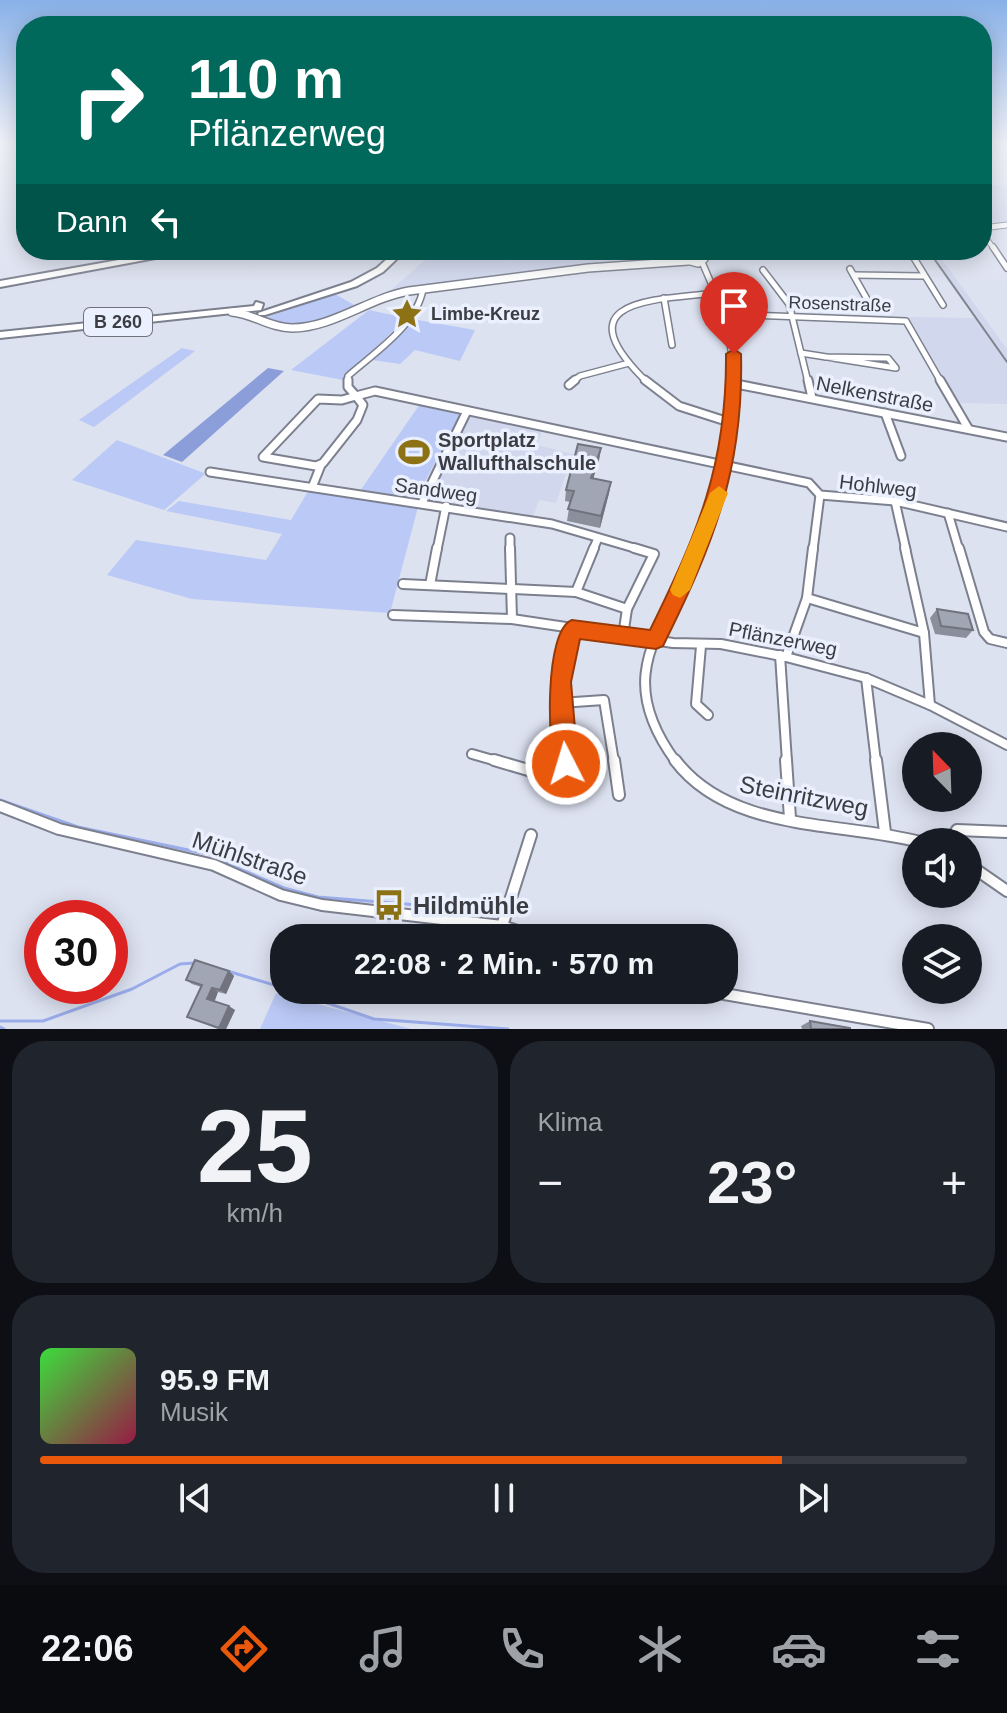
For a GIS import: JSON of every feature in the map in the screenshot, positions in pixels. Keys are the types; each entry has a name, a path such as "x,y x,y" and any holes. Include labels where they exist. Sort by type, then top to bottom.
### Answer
{"highway":[{"path":"0,282 120,260"},
{"name":"B 260","path":"260,311 341,286 383,260"},
{"path":"260,311 304,300 363,279 389,260"}],"main road":[{"name":"B 260","path":"0,335 224,311 260,311"},
{"name":"B 260","path":"182,315 260,311"}],"street":[{"path":"992,245 1007,268"},
{"path":"260,311 279,327 304,327 378,298 423,289 676,260"},
{"name":"Steinritzweg","path":"695,260 704,270 726,314 736,384 732,423 724,468 708,526 656,640 643,684 648,711 665,747 684,771 720,800 790,818 902,837"},
{"path":"914,260 943,305"},
{"path":"850,269 868,301"},
{"path":"763,270 785,295 812,398"},
{"path":"854,275 923,276"},
{"path":"313,485 322,470 321,465 357,420 363,405 348,387 348,376 410,317 422,299 423,289"},
{"path":"717,293 664,298 634,305 613,319 611,337 629,363 676,406 732,423"},
{"path":"664,298 672,345"},
{"name":"Rosenstraße","path":"726,314 906,321 968,428"},
{"path":"801,353 875,367 896,368 885,358 825,357"},
{"path":"569,385 580,376 629,363"},
{"name":"Nelkenstraße","path":"736,384 1007,437"},
{"name":"Hohlweg","path":"356,396 372,390 724,468 809,483 820,495 895,501 1007,527"},
{"path":"321,465 262,455 318,399 342,400 356,396"},
{"path":"422,503 467,411"},
{"path":"885,413 901,456"},
{"name":"Sandweg","path":"210,472 552,524 654,554 627,609"},
{"path":"790,818 783,656 807,598 820,495"},
{"path":"895,501 924,633 930,705"},
{"path":"430,585 446,506"},
{"path":"948,513 984,632 990,639 1007,643"},
{"path":"510,538 512,619"},
{"path":"576,592 598,538"},
{"path":"403,584 512,586 576,592 627,609 623,636"},
{"path":"807,598 924,633"},
{"name":"Pflänzerweg","path":"393,615 512,619 701,646 721,644 783,656 866,678 930,705 1007,745"},
{"path":"472,754 552,777 561,774 566,764 560,703 562,670 572,629"},
{"path":"701,646 696,704 708,715"},
{"path":"866,678 885,832"},
{"path":"560,703 604,700 619,795"},
{"name":"Mühlstraße","path":"0,806 59,829 214,865 281,895 322,905 485,924"},
{"path":"982,831 1007,832"},
{"path":"503,924 531,835"},
{"path":"982,874 1007,891"},
{"path":"738,996 928,1029"}],"shaded area":[{"path":"992,191 1007,191 1007,221 992,223"},
{"path":"425,260 660,260 391,290"},
{"path":"934,260 942,260 1007,349 1007,404 958,403 909,317 976,318"},
{"path":"335,294 354,305 297,326 276,323 267,317"},
{"path":"369,310 406,318 343,380 291,370"},
{"path":"412,319 475,330 460,361 415,350 400,364 372,360"},
{"path":"182,348 195,351 94,427 79,420"},
{"path":"268,368 284,371 182,462 163,455"},
{"name":"Sportplatz Wallufthalschule","path":"420,404 462,412 415,500 360,491"},
{"path":"467,414 542,431 537,445 573,454 556,503 539,500 533,517 427,503"},
{"path":"117,440 204,475 164,510 72,480"},
{"path":"310,488 418,507 390,613 192,599 107,575 136,540 266,560 282,534 166,511 179,501 291,520"},
{"path":"271,1004 317,1004 411,1029 260,1029"}],"building":[{"path":"578,444 601,448 591,478 611,482 601,516 568,509 574,491 566,490"},
{"path":"937,609 968,614 973,630 941,626"},
{"path":"195,960 229,971 220,990 212,988 207,999 229,1006 219,1028 187,1017 202,985 186,980"},
{"path":"810,1021 850,1028 850,1029 811,1029"}],"waterway":[{"path":"0,800 78,827 222,857 226,863 284,888 318,897 418,905"},
{"path":"0,1021 43,1021 132,989 180,964 195,963"},
{"path":"224,970 270,984"},
{"path":"330,1004 374,1019 508,1029"},
{"path":"0,1027 4,1029"}],"railway":[{"path":"935,260 1007,362"}],"slow traffic":[{"path":"680,590 719,493"}],"place":[{"name":"Limbe-Kreuz","path":"407,314"},
{"name":"Sportplatz Wallufthalschule","path":"414,452"},
{"name":"Hildmühle","path":"389,905"}],"route":[{"path":"566,764 560,682 572,629 656,640 692,564 720,490 734,410 734,354"}]}
